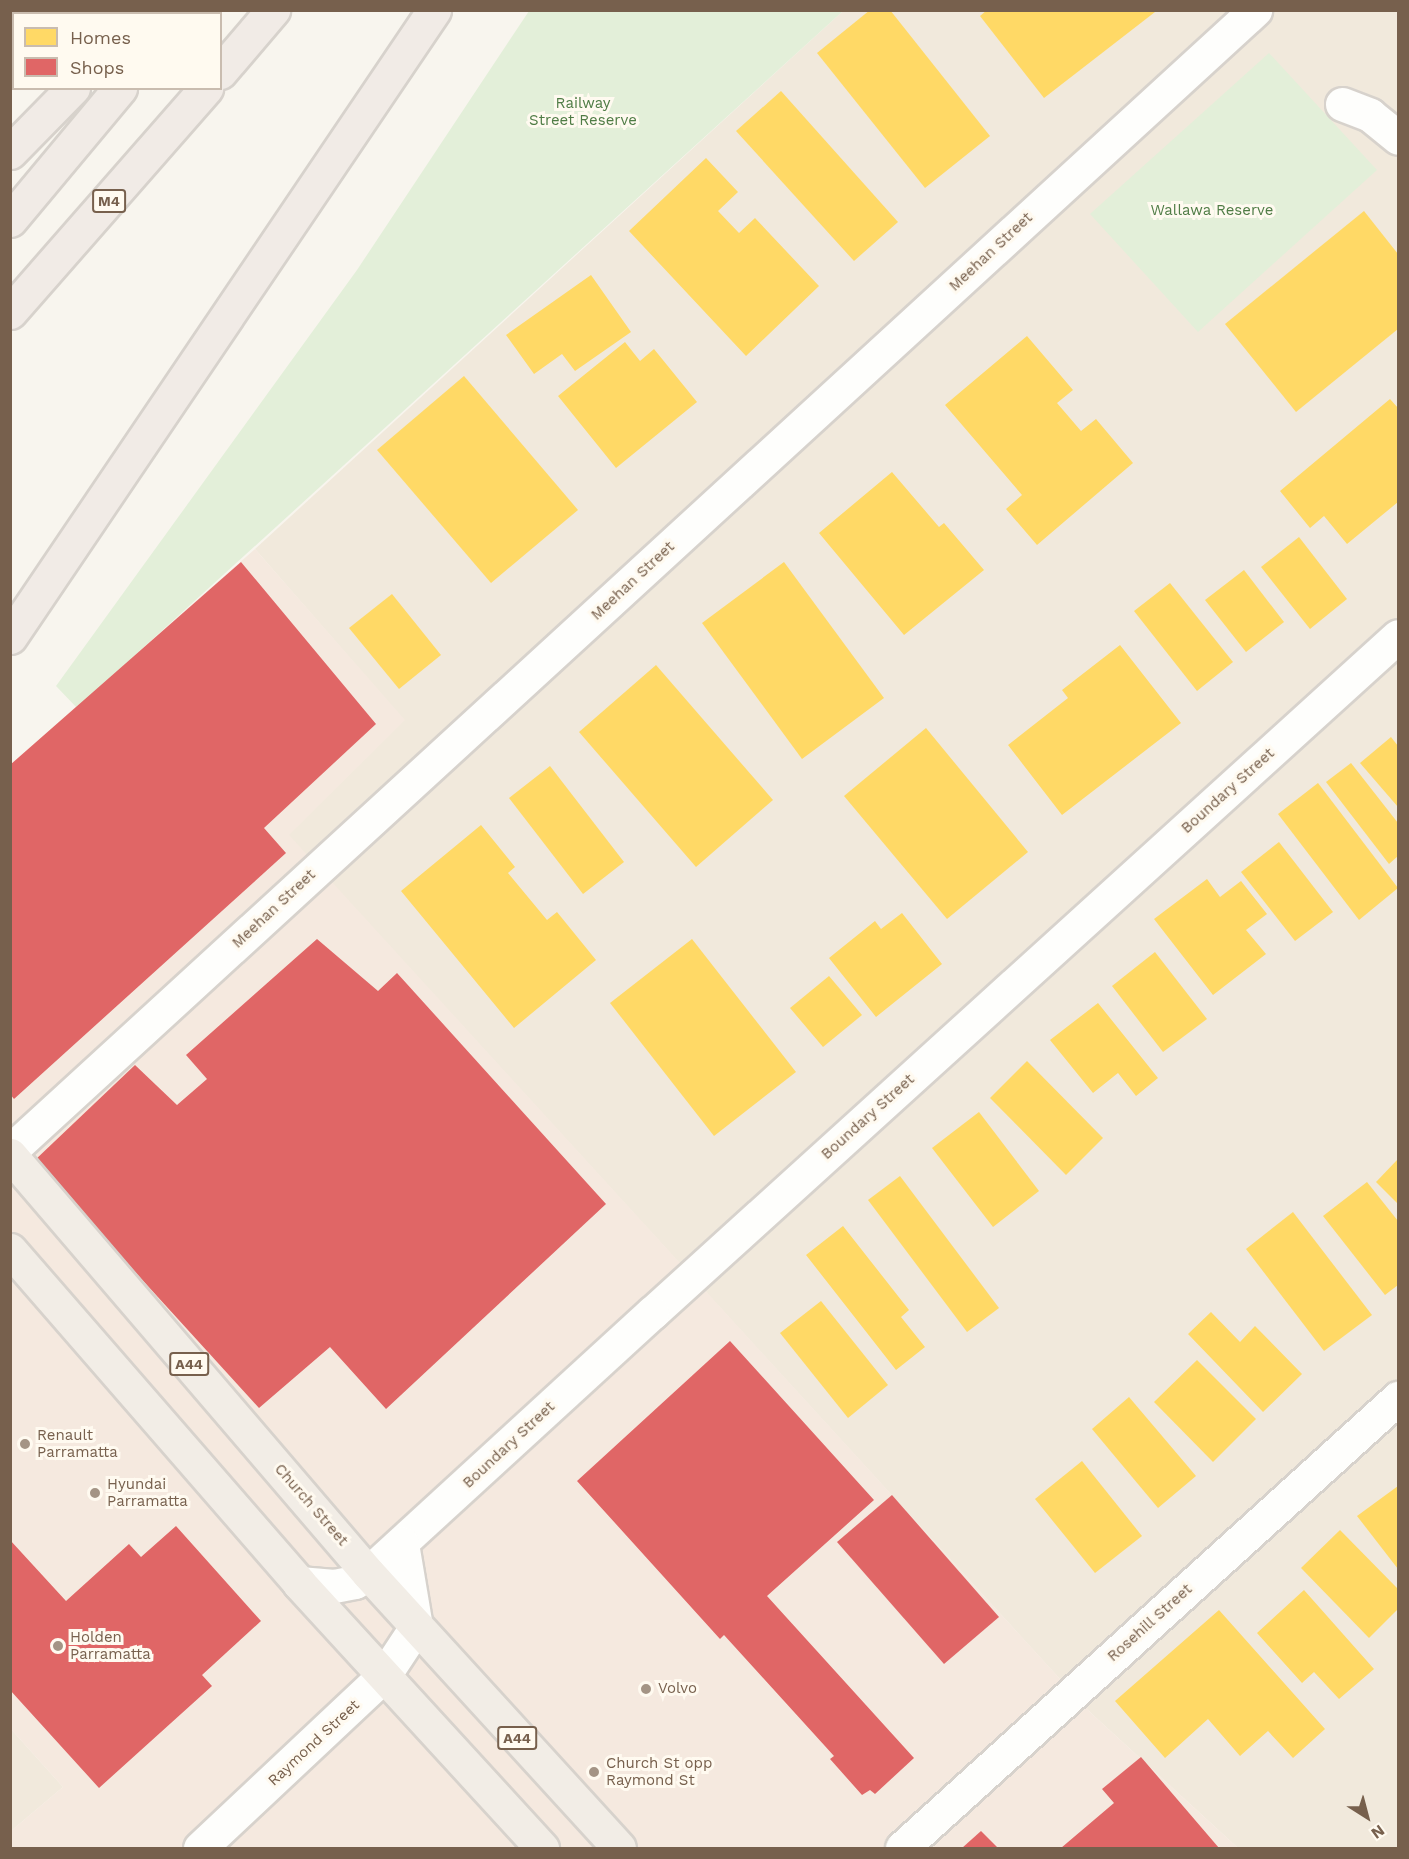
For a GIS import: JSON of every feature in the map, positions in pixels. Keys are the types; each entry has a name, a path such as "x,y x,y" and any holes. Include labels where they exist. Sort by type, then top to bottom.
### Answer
{"highway":[{"path":"222,70 273,10"},
{"path":"10,638 434,10"},
{"path":"10,152 71,90"},
{"path":"10,220 118,90"},
{"name":"M4","path":"10,312 204,90"},
{"name":"Church Street","path":"10,1153 368,1573 619,1848"},
{"path":"10,1250 298,1583 385,1674 542,1848"}],"street":[{"name":"Meehan Street","path":"10,1153 1255,10"},
{"path":"1342,104 1370,115 1398,138"},
{"name":"Boundary Street","path":"298,1583 334,1586 355,1582 368,1573 1398,636"},
{"name":"Rosehill Street","path":"902,1848 1398,1398"},
{"path":"402,1543 416,1627"},
{"name":"Raymond Street","path":"200,1848 385,1674 416,1627"}],"shaded area":[{"path":"843,11 1398,11 1398,1848 1238,1848 1092,1714 288,835 404,720 255,549"},
{"path":"255,549 405,720 289,835 1092,1714 1238,1848 11,1848 11,1831 63,1787 10,1728 10,765"},
{"path":"10,1728 63,1787 11,1831 10,1831"}],"green space":[{"name":"Railway Street Reserve","path":"529,11 843,11 77,708 56,686 357,270"},
{"name":"Wallawa Reserve","path":"1269,53 1377,170 1198,332 1090,214"}],"building: Homes":[{"path":"870,10 890,10 990,136 925,188 817,53"},
{"path":"987,10 1154,10 1155,12 1044,98 980,16"},
{"path":"781,91 898,222 854,261 736,131"},
{"path":"706,158 738,192 718,211 739,233 755,218 819,286 746,356 629,231"},
{"path":"1364,211 1398,254 1398,329 1296,412 1225,324"},
{"path":"591,275 631,332 575,371 562,354 534,374 506,335"},
{"path":"1027,336 1073,390 1057,403 1081,431 1096,419 1133,463 1037,545 1006,509 1022,495 945,405"},
{"path":"625,342 640,361 654,349 697,402 616,468 558,396"},
{"path":"464,376 578,510 491,583 377,450"},
{"path":"1390,399 1398,408 1398,502 1347,544 1324,516 1310,528 1280,491"},
{"path":"892,472 939,527 944,523 984,570 904,635 819,533"},
{"path":"1299,537 1347,599 1310,629 1261,567"},
{"path":"784,562 884,698 802,759 702,623"},
{"path":"1244,570 1284,622 1246,652 1205,600"},
{"path":"1170,583 1233,662 1197,691 1134,611"},
{"path":"392,594 441,655 399,689 349,628"},
{"path":"1120,645 1181,723 1062,815 1008,745 1068,698 1062,690"},
{"path":"656,665 773,800 696,867 579,732"},
{"path":"926,728 1028,852 947,919 844,796"},
{"path":"1391,737 1398,746 1398,807 1360,763"},
{"path":"1351,763 1398,823 1398,856 1389,864 1326,782"},
{"path":"550,766 624,862 583,894 509,798"},
{"path":"1318,783 1398,888 1359,920 1278,814"},
{"path":"481,825 515,867 508,873 547,920 557,912 596,960 514,1028 401,891"},
{"path":"1279,842 1333,912 1295,941 1241,872"},
{"path":"1207,879 1220,897 1241,881 1267,914 1246,930 1266,954 1213,995 1154,919"},
{"path":"902,913 942,964 876,1017 829,958 875,921 881,929"},
{"path":"692,939 796,1072 714,1136 610,1003"},
{"path":"1155,952 1207,1019 1163,1052 1112,986"},
{"path":"829,976 862,1015 823,1047 790,1008"},
{"path":"1098,1003 1158,1078 1136,1096 1118,1073 1093,1093 1050,1040"},
{"path":"1027,1061 1103,1138 1066,1175 990,1098"},
{"path":"979,1112 1039,1191 993,1227 932,1148"},
{"path":"1398,1159 1398,1204 1376,1182"},
{"path":"900,1176 999,1308 967,1332 868,1200"},
{"path":"1367,1182 1398,1221 1398,1285 1385,1295 1323,1216"},
{"path":"1293,1212 1372,1315 1324,1351 1246,1249"},
{"path":"843,1226 909,1310 901,1317 925,1347 896,1370 806,1255"},
{"path":"821,1301 888,1385 848,1418 780,1333"},
{"path":"1211,1312 1240,1342 1255,1326 1302,1374 1263,1412 1188,1334"},
{"path":"1197,1360 1256,1419 1213,1462 1154,1402"},
{"path":"1129,1397 1196,1476 1158,1508 1092,1429"},
{"path":"1082,1461 1142,1536 1095,1573 1035,1499"},
{"path":"1398,1486 1398,1569 1357,1516"},
{"path":"1340,1530 1398,1589 1398,1609 1369,1638 1301,1568"},
{"path":"1304,1590 1374,1669 1339,1699 1314,1672 1302,1683 1257,1633"},
{"path":"1219,1610 1325,1729 1293,1758 1268,1731 1240,1756 1208,1719 1165,1758 1115,1701"}],"building: Shops":[{"path":"241,562 376,724 264,828 286,853 14,1099 10,1094 10,765"},
{"path":"317,939 378,991 397,973 606,1204 386,1409 330,1347 259,1408 34,1161 135,1065 177,1105 207,1079 186,1055"},
{"path":"730,1341 874,1500 767,1596 914,1758 875,1794 870,1790 862,1795 830,1759 834,1756 724,1635 720,1639 577,1481"},
{"path":"892,1495 999,1617 944,1664 837,1542"},
{"path":"176,1526 261,1621 202,1675 212,1686 99,1788 10,1690 10,1540 66,1601 129,1544 141,1557"},
{"path":"1141,1757 1219,1848 1061,1848 1114,1803 1102,1789"},
{"path":"981,1831 998,1848 962,1848"}],"place":[{"name":"Renault Parramatta","path":"25,1444"},
{"name":"Hyundai Parramatta","path":"95,1493"},
{"name":"Holden Parramatta","path":"58,1646"},
{"name":"Volvo","path":"646,1689"},
{"name":"Church St opp Raymond St","path":"594,1772"}]}
